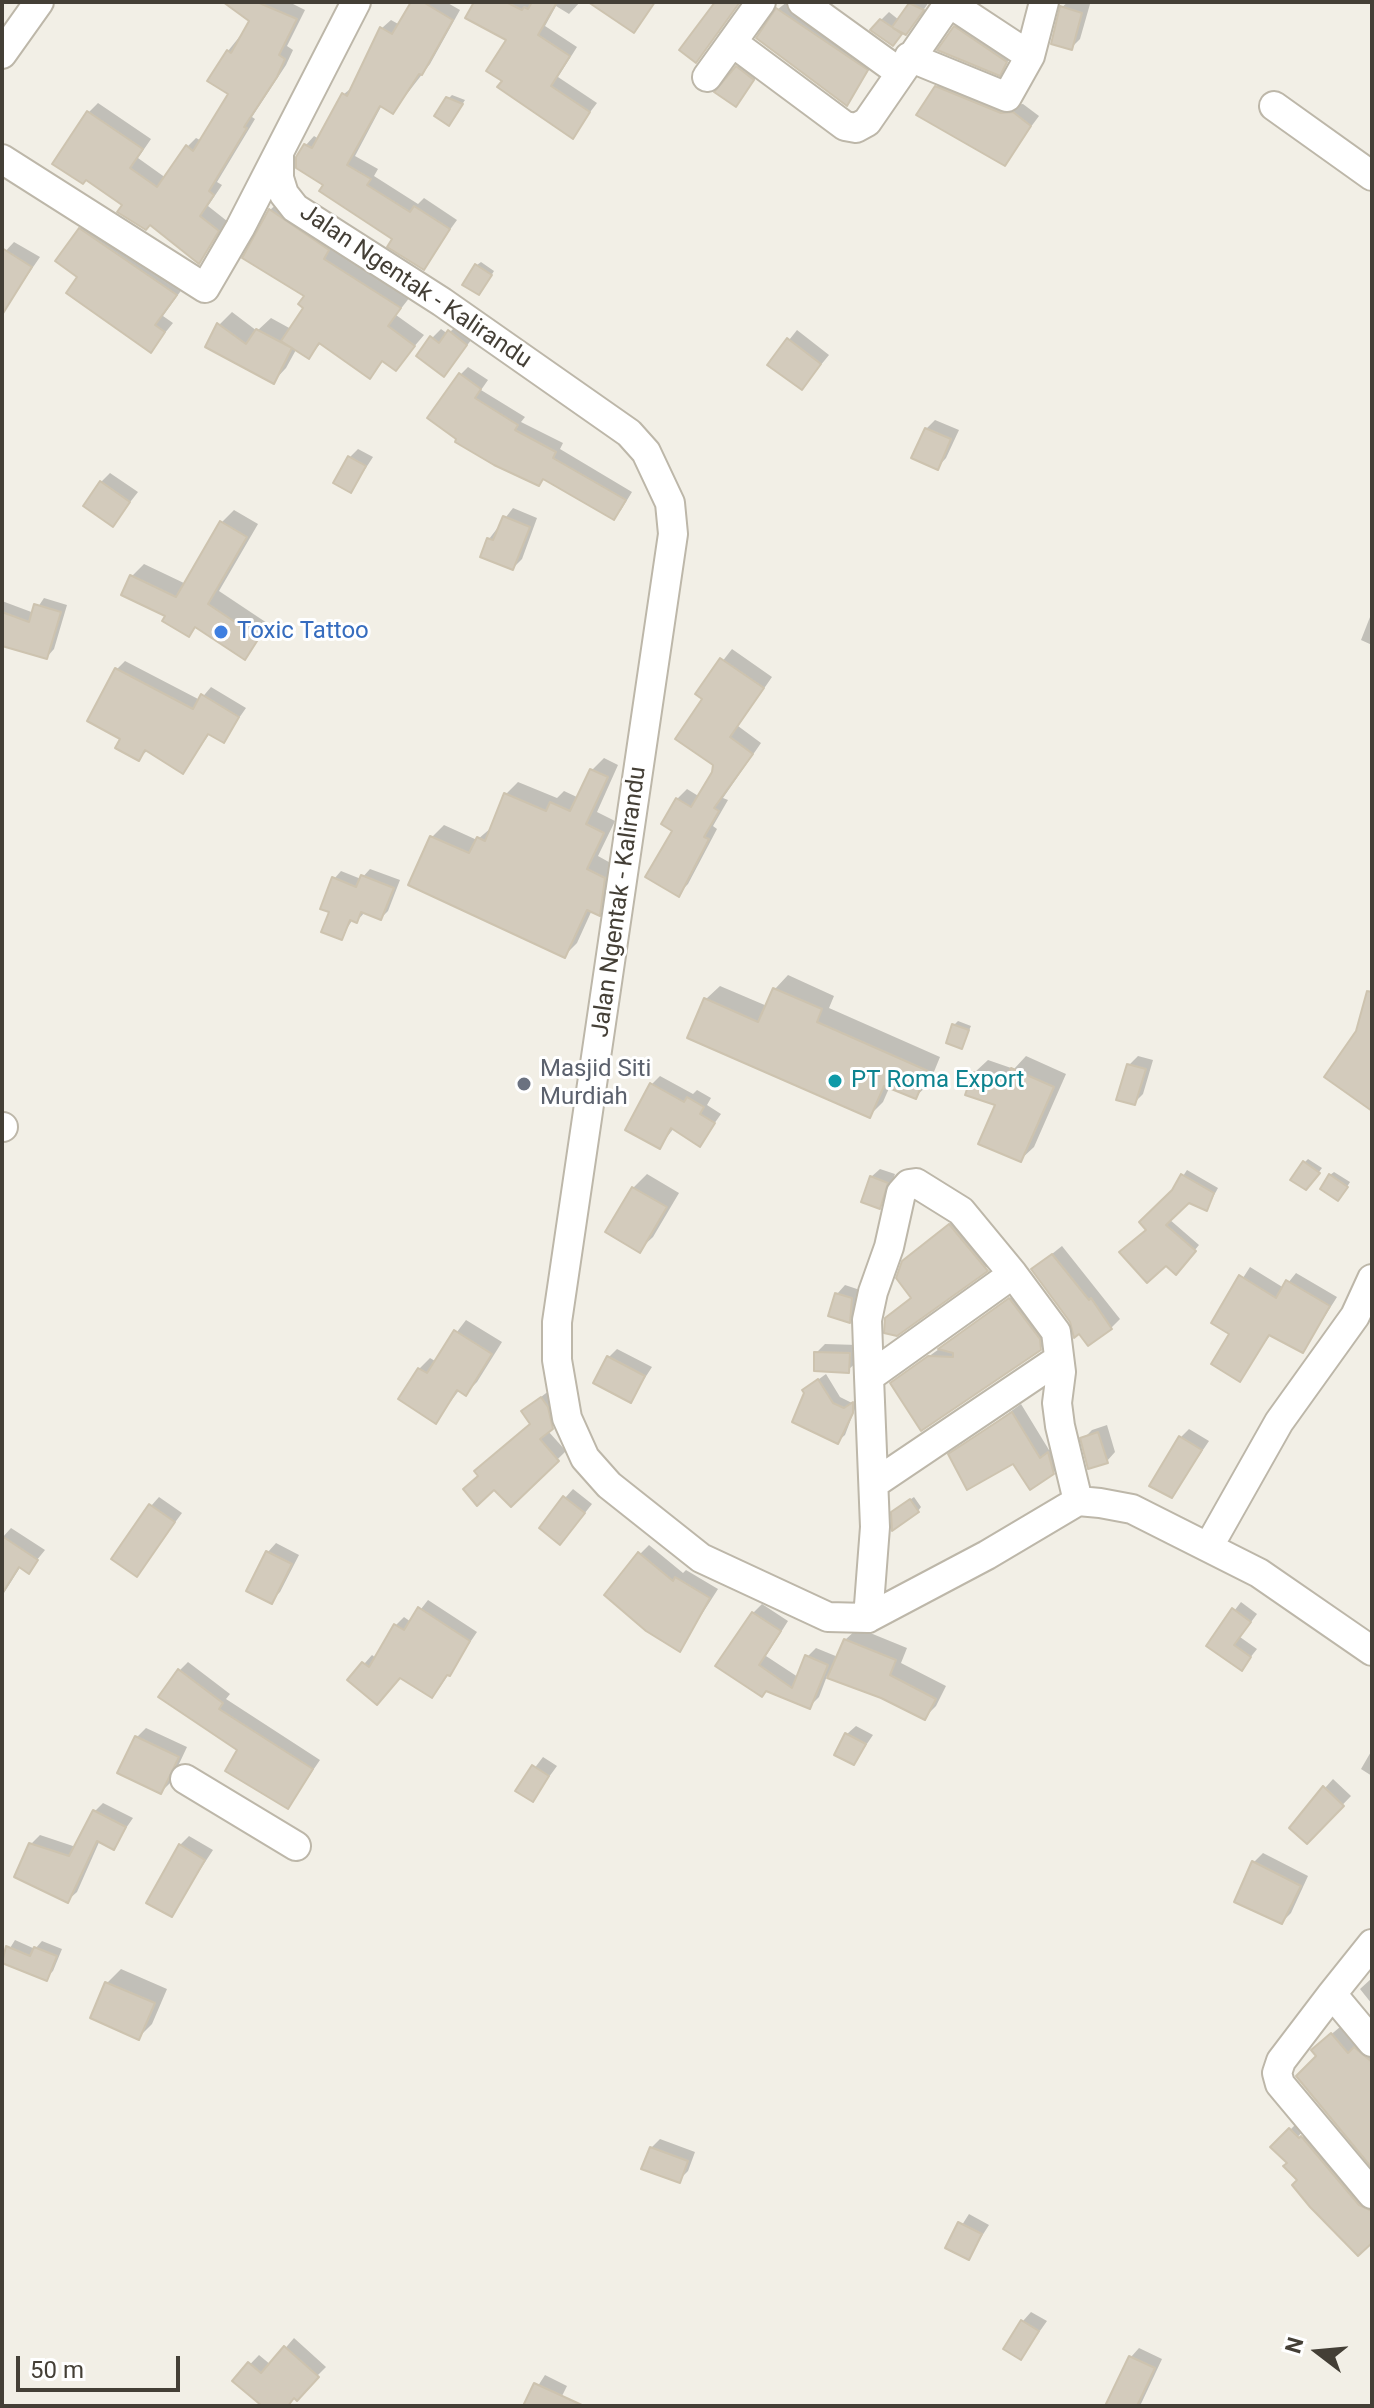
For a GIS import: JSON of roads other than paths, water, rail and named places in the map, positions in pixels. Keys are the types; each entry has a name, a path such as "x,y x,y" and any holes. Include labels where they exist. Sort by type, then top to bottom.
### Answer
{"street":[{"path":"2,54 39,2"},
{"path":"2,159 205,288 279,155 356,2"},
{"path":"707,77 761,2"},
{"path":"802,2 904,65 1007,97 1030,56 1044,2"},
{"path":"732,42 845,126 856,128 867,122 948,2 1030,56"},
{"path":"1274,106 1372,176"},
{"name":"Jalan Ngentak - Kalirandu","path":"279,155 279,178 284,194 295,208 442,302 629,433 646,452 665,491 673,534 557,1322 557,1360 567,1418 585,1458 609,1485 701,1558 828,1617 868,1618 987,1555 1078,1501"},
{"path":"868,1618 875,1483 867,1320 901,1193 909,1184 916,1183 961,1211 1056,1332 1059,1414 1078,1501 1132,1509 1209,1546 1259,1573 1372,1651"},
{"path":"869,1377 1013,1274"},
{"path":"1209,1546 1279,1422 1355,1316 1372,1279"},
{"path":"875,1483 1059,1359"},
{"path":"185,1779 296,1846"},
{"path":"1372,1944 1281,2061 1277,2073 1280,2084 1372,2194"},
{"path":"1332,1994 1372,2042"}],"place":[{"name":"Toxic Tattoo","path":"221,632"},
{"name":"PT Roma Export","path":"835,1081"},
{"name":"Masjid Siti Murdiah","path":"524,1084"}]}
